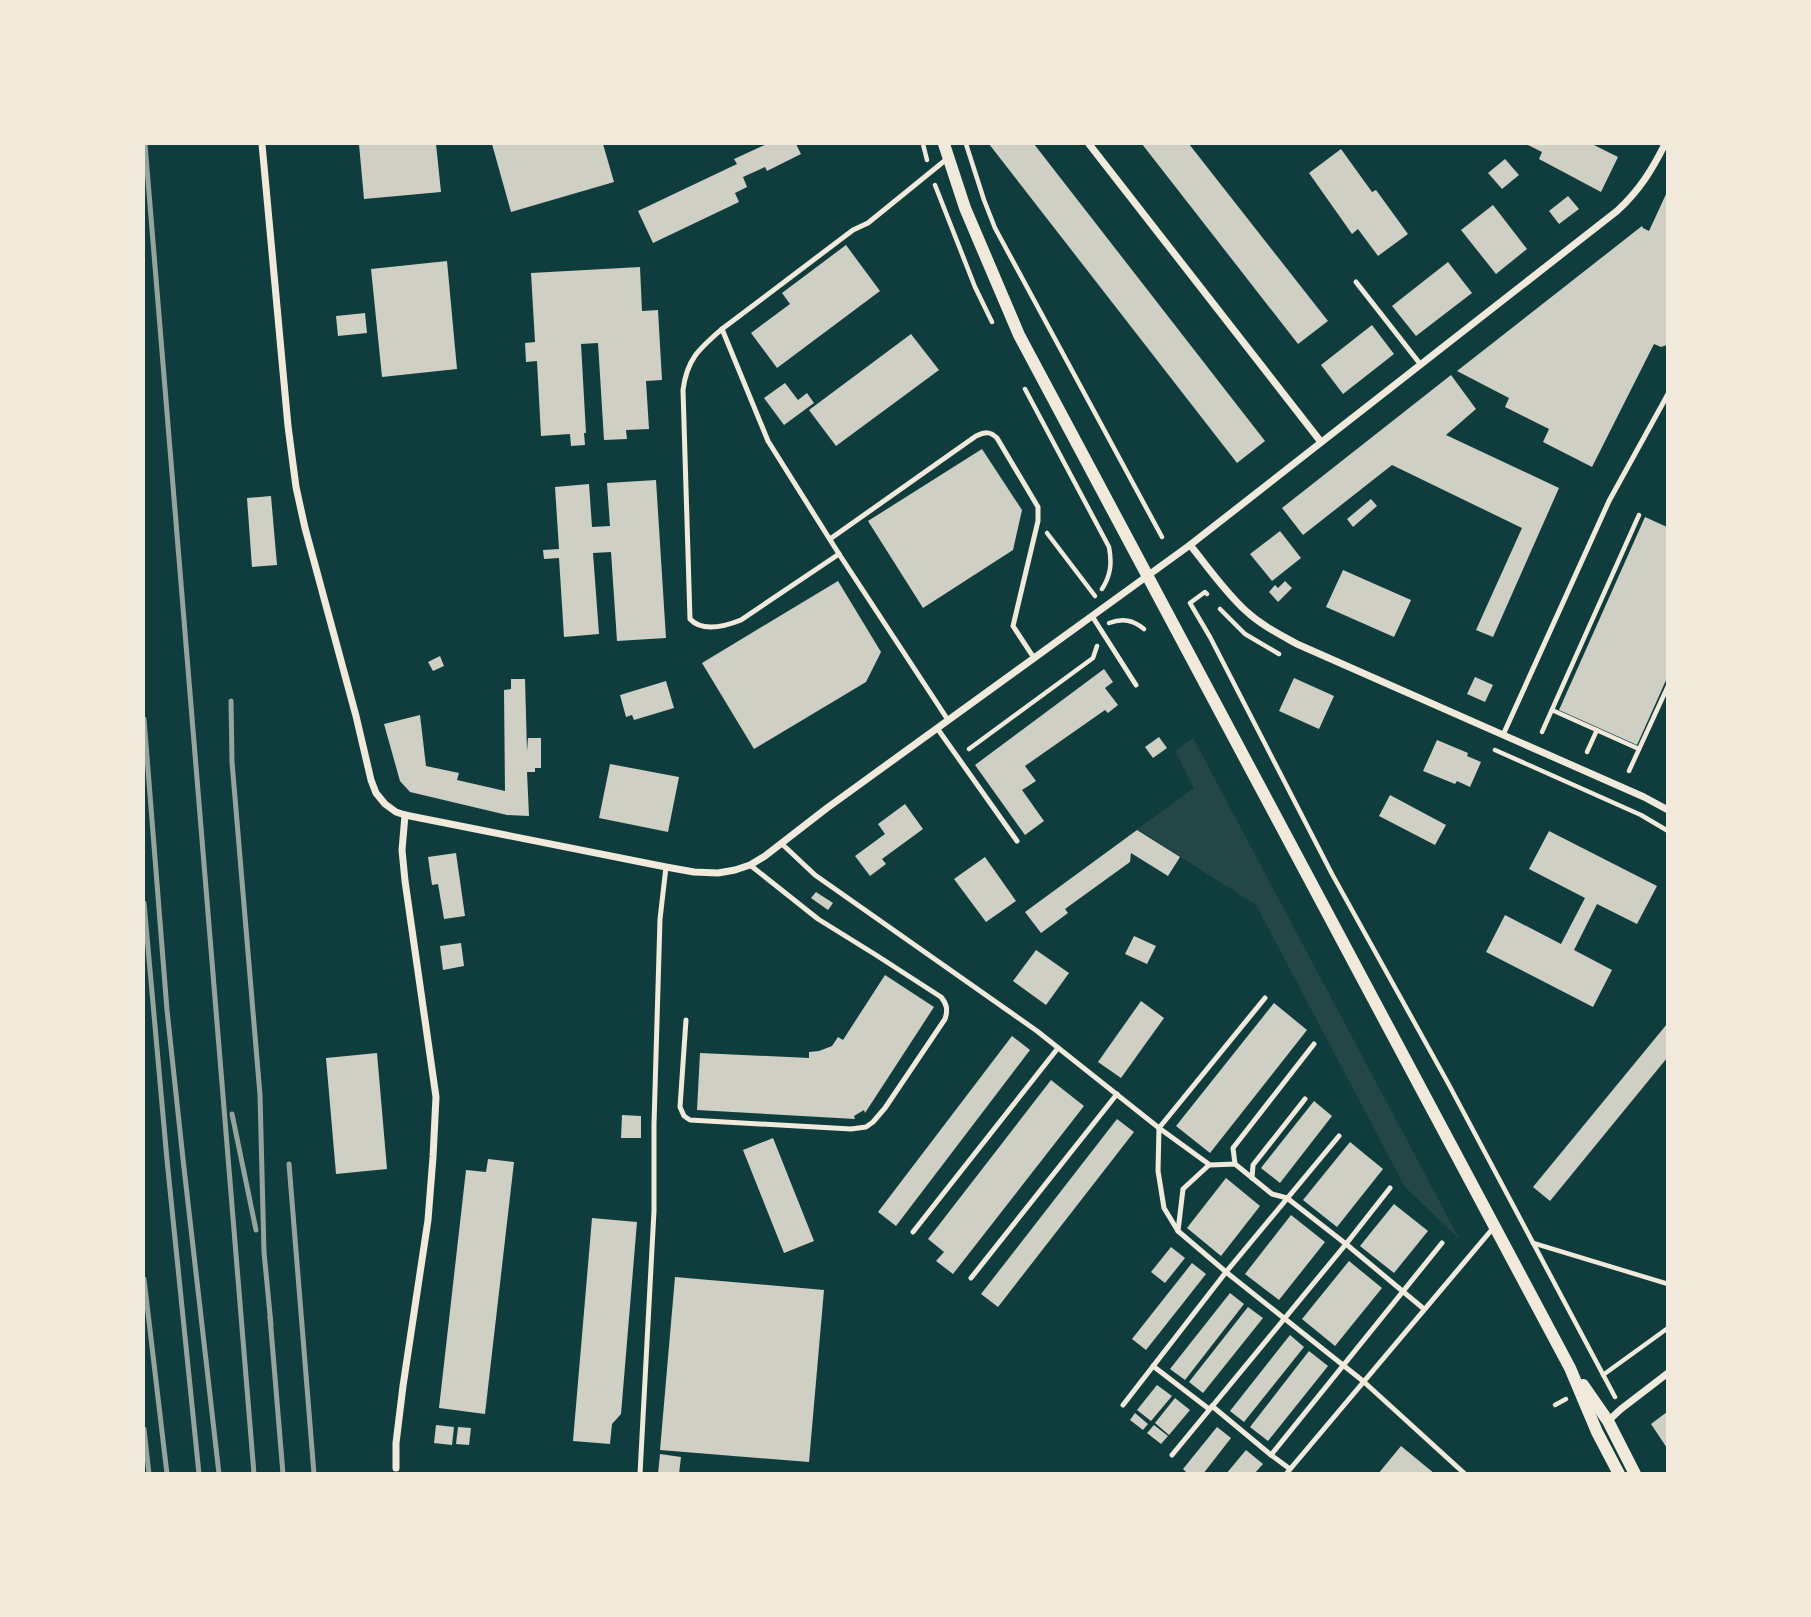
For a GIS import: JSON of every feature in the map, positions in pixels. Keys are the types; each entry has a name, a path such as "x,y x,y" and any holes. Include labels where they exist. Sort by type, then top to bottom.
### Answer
{"street":[{"path":"262,144 296,487 304,528 376,793 385,804 405,815 666,867 718,873 750,865 765,856 827,808 1190,545 1617,211 1633,197 1667,144"},
{"path":"944,144 965,208 1019,335 1570,1368 1582,1389 1608,1421 1635,1474"},
{"path":"1089,144 1321,442"},
{"path":"1190,545 1236,602 1278,634 1668,810"},
{"path":"396,1468 396,1443 403,1386 428,1220 436,1097 405,881 402,850 405,815"},
{"path":"1608,1421 1668,1373"},
{"path":"1582,1389 1597,1432 1619,1474"}],"lane":[{"path":"839,554 741,621 727,626 695,625 690,619 683,390 685,374 692,359 722,329 853,230 868,223 948,158"},
{"path":"1356,282 1421,365"},
{"path":"722,329 768,441 948,720"},
{"path":"1503,735 1609,501 1668,394"},
{"path":"830,539 976,436 987,432 993,434 1038,507 1038,520 1013,626 1034,658"},
{"path":"1092,615 1136,685"},
{"path":"937,728 1017,841"},
{"path":"781,843 815,875 1037,1031 1209,1165 1235,1164 1272,1194 1287,1198 1424,1309"},
{"path":"686,1020 680,1107 684,1116 690,1120 852,1129 866,1127 885,1108 945,1019 947,1007 941,997 818,919 750,865"},
{"path":"640,1474 654,1211 660,933 666,867"},
{"path":"1265,998 1159,1128 1158,1171 1164,1208 1178,1231 1363,1381 1465,1474"},
{"path":"1235,1164 1233,1148 1314,1044"},
{"path":"913,1232 1058,1048"},
{"path":"971,1278 1116,1094"},
{"path":"1252,1178 1253,1166 1305,1099"},
{"path":"1123,1405 1226,1272 1339,1136"},
{"path":"1178,1231 1183,1189 1209,1165"},
{"path":"1172,1455 1390,1188"},
{"path":"1153,1366 1210,1407 1288,1471 1494,1227"},
{"path":"1271,1455 1442,1242"}],"path":[{"path":"922,144 930,172 975,287 996,330"},
{"path":"966,144 995,228 1162,537"},
{"path":"1025,389 1109,547 1111,571 1094,598 1038,520"},
{"path":"1542,732 1639,515"},
{"path":"1205,592 1190,603 1332,874 1448,1083 1621,1409"},
{"path":"957,758 1093,658 1106,626 1118,621 1131,621 1144,629"},
{"path":"1629,771 1668,686"},
{"path":"1552,710 1639,749"},
{"path":"1587,752 1597,730"},
{"path":"1533,1243 1668,1284"},
{"path":"1555,1405 1603,1375 1668,1328"}],"shaded area":[{"path":"1193,738 1460,1240 1405,1187 1256,905 1137,829 1194,788 1175,751"}],"building":[{"path":"359,144 436,144 441,192 364,199"},
{"path":"492,144 603,144 614,182 511,212"},
{"path":"767,144 796,144 801,154 767,171 765,167 743,177 747,187 735,193 739,202 653,243 638,211 737,164 734,159"},
{"path":"989,144 1034,144 1265,441 1237,463"},
{"path":"1142,144 1189,144 1328,321 1298,344"},
{"path":"1526,144 1592,144 1618,157 1601,192 1539,159 1542,152"},
{"path":"1341,149 1372,192 1376,190 1408,234 1378,256 1358,229 1352,234 1309,173"},
{"path":"1505,159 1519,175 1502,189 1488,173"},
{"path":"1667,192 1667,345 1661,347 1654,344 1592,467 1543,442 1549,429 1505,407 1509,398 1457,371 1642,226 1649,231"},
{"path":"1568,196 1579,209 1559,224 1549,211"},
{"path":"1493,205 1527,249 1496,274 1461,230"},
{"path":"846,245 880,291 777,368 751,333 790,304 782,293"},
{"path":"447,261 457,369 382,377 371,269"},
{"path":"1448,262 1472,293 1416,336 1392,306"},
{"path":"640,267 642,311 658,310 662,380 646,381 649,429 626,430 627,439 604,440 598,343 581,344 585,445 571,446 570,434 541,436 537,361 526,362 525,343 535,342 531,273"},
{"path":"365,313 367,333 338,336 336,316"},
{"path":"1372,325 1394,354 1343,394 1321,365"},
{"path":"911,334 939,370 836,446 809,410"},
{"path":"1451,375 1476,409 1446,435 1559,488 1493,637 1476,630 1522,528 1392,465 1303,535 1282,508"},
{"path":"785,383 798,400 807,393 814,403 784,425 764,398"},
{"path":"982,449 1022,510 1013,550 923,608 868,521"},
{"path":"656,480 666,638 617,641 611,552 593,553 599,634 564,637 559,558 544,559 543,550 559,549 555,487 589,484 592,527 610,526 607,483"},
{"path":"271,496 277,565 252,567 247,498"},
{"path":"1371,499 1377,506 1353,527 1347,519"},
{"path":"1645,517 1667,527 1667,678 1637,745 1559,710"},
{"path":"1280,531 1301,558 1272,581 1250,554"},
{"path":"1343,570 1411,600 1394,637 1326,607"},
{"path":"838,581 881,652 866,682 754,749 702,663"},
{"path":"1285,581 1292,588 1278,602 1269,592 1275,585 1278,588"},
{"path":"440,656 444,666 433,671 428,662"},
{"path":"1104,669 1113,682 1105,688 1118,705 1108,713 1105,710 1025,766 1036,781 1022,790 1044,821 1025,835 975,765"},
{"path":"1475,677 1493,685 1485,702 1467,694"},
{"path":"1294,678 1334,696 1319,729 1279,711"},
{"path":"511,679 525,679 527,751 528,738 541,738 541,768 535,768 535,772 527,772 529,816 507,815 410,792 400,781 384,724 420,715 426,766 459,773 457,780 505,791 504,690 511,689"},
{"path":"666,681 674,708 634,720 632,715 626,717 620,695"},
{"path":"1159,737 1167,748 1153,758 1145,747"},
{"path":"1437,740 1468,753 1467,756 1481,762 1470,787 1423,771"},
{"path":"610,764 679,777 668,832 599,818"},
{"path":"1390,795 1446,825 1435,845 1379,816"},
{"path":"905,804 923,829 882,859 886,864 870,876 855,856 885,834 878,824"},
{"path":"1137,830 1180,857 1168,876 1131,853 1130,862 1065,909 1068,913 1041,933 1025,912"},
{"path":"1549,831 1657,886 1637,924 1597,904 1574,950 1612,970 1593,1007 1486,952 1505,915 1561,944 1585,898 1529,869"},
{"path":"456,853 465,916 444,919 438,884 432,885 428,857"},
{"path":"985,857 1016,901 986,922 954,879"},
{"path":"816,892 833,903 828,910 811,898"},
{"path":"1134,936 1156,946 1147,964 1125,954"},
{"path":"461,943 464,966 443,970 440,946"},
{"path":"1036,950 1069,973 1046,1005 1013,981"},
{"path":"885,975 934,1007 865,1113 864,1110 854,1116 855,1119 697,1110 700,1053 809,1058 809,1052 832,1046 838,1037 843,1040"},
{"path":"1141,1001 1164,1018 1121,1078 1098,1062"},
{"path":"1274,1003 1307,1030 1210,1153 1176,1126"},
{"path":"1667,1024 1667,1058 1550,1201 1533,1187"},
{"path":"1012,1036 1030,1050 896,1226 878,1212"},
{"path":"377,1053 387,1169 336,1174 326,1058"},
{"path":"1051,1080 1084,1106 953,1274 936,1261 944,1252 928,1239"},
{"path":"1314,1101 1332,1116 1280,1183 1261,1168"},
{"path":"622,1115 641,1116 641,1138 621,1138"},
{"path":"1117,1119 1134,1132 998,1307 981,1294"},
{"path":"773,1138 814,1241 784,1253 743,1150"},
{"path":"1350,1142 1383,1169 1337,1227 1303,1200"},
{"path":"488,1159 514,1162 485,1414 439,1408 466,1170 486,1172"},
{"path":"1226,1178 1260,1206 1221,1256 1187,1228"},
{"path":"1394,1204 1428,1231 1394,1273 1360,1246"},
{"path":"1291,1215 1325,1242 1279,1300 1245,1274"},
{"path":"592,1218 637,1222 621,1414 612,1424 610,1444 573,1441"},
{"path":"1171,1247 1185,1258 1165,1283 1151,1272"},
{"path":"1349,1261 1382,1288 1335,1346 1302,1319"},
{"path":"1192,1263 1206,1274 1146,1350 1132,1339"},
{"path":"675,1277 824,1290 809,1462 660,1450"},
{"path":"1230,1293 1244,1304 1185,1380 1170,1369"},
{"path":"1248,1307 1263,1318 1203,1393 1189,1382"},
{"path":"1290,1335 1304,1347 1244,1422 1230,1411"},
{"path":"1309,1351 1328,1366 1268,1441 1250,1427"},
{"path":"1157,1385 1172,1396 1151,1421 1137,1410"},
{"path":"1175,1398 1190,1410 1169,1435 1155,1423"},
{"path":"1667,1412 1667,1448 1651,1424"},
{"path":"1135,1413 1148,1424 1143,1430 1130,1420"},
{"path":"436,1425 454,1427 452,1445 434,1443"},
{"path":"1154,1425 1168,1436 1161,1444 1147,1433"},
{"path":"458,1427 471,1428 469,1445 456,1444"},
{"path":"1217,1427 1231,1438 1203,1474 1188,1474 1183,1469"},
{"path":"1401,1446 1435,1474 1378,1474"},
{"path":"1246,1450 1263,1464 1254,1474 1226,1474"},
{"path":"660,1454 681,1457 679,1474 658,1474"}],"railway":[{"path":"145,144 254,1474"},
{"path":"231,701 232,762 260,1095 264,1252 271,1325"},
{"path":"144,719 167,1010 219,1474"},
{"path":"144,903 199,1474"},
{"path":"232,1114 256,1230"},
{"path":"289,1164 314,1474"},
{"path":"144,1279 167,1474"},
{"path":"270,1317 283,1474"},
{"path":"144,1429 149,1474"}]}
